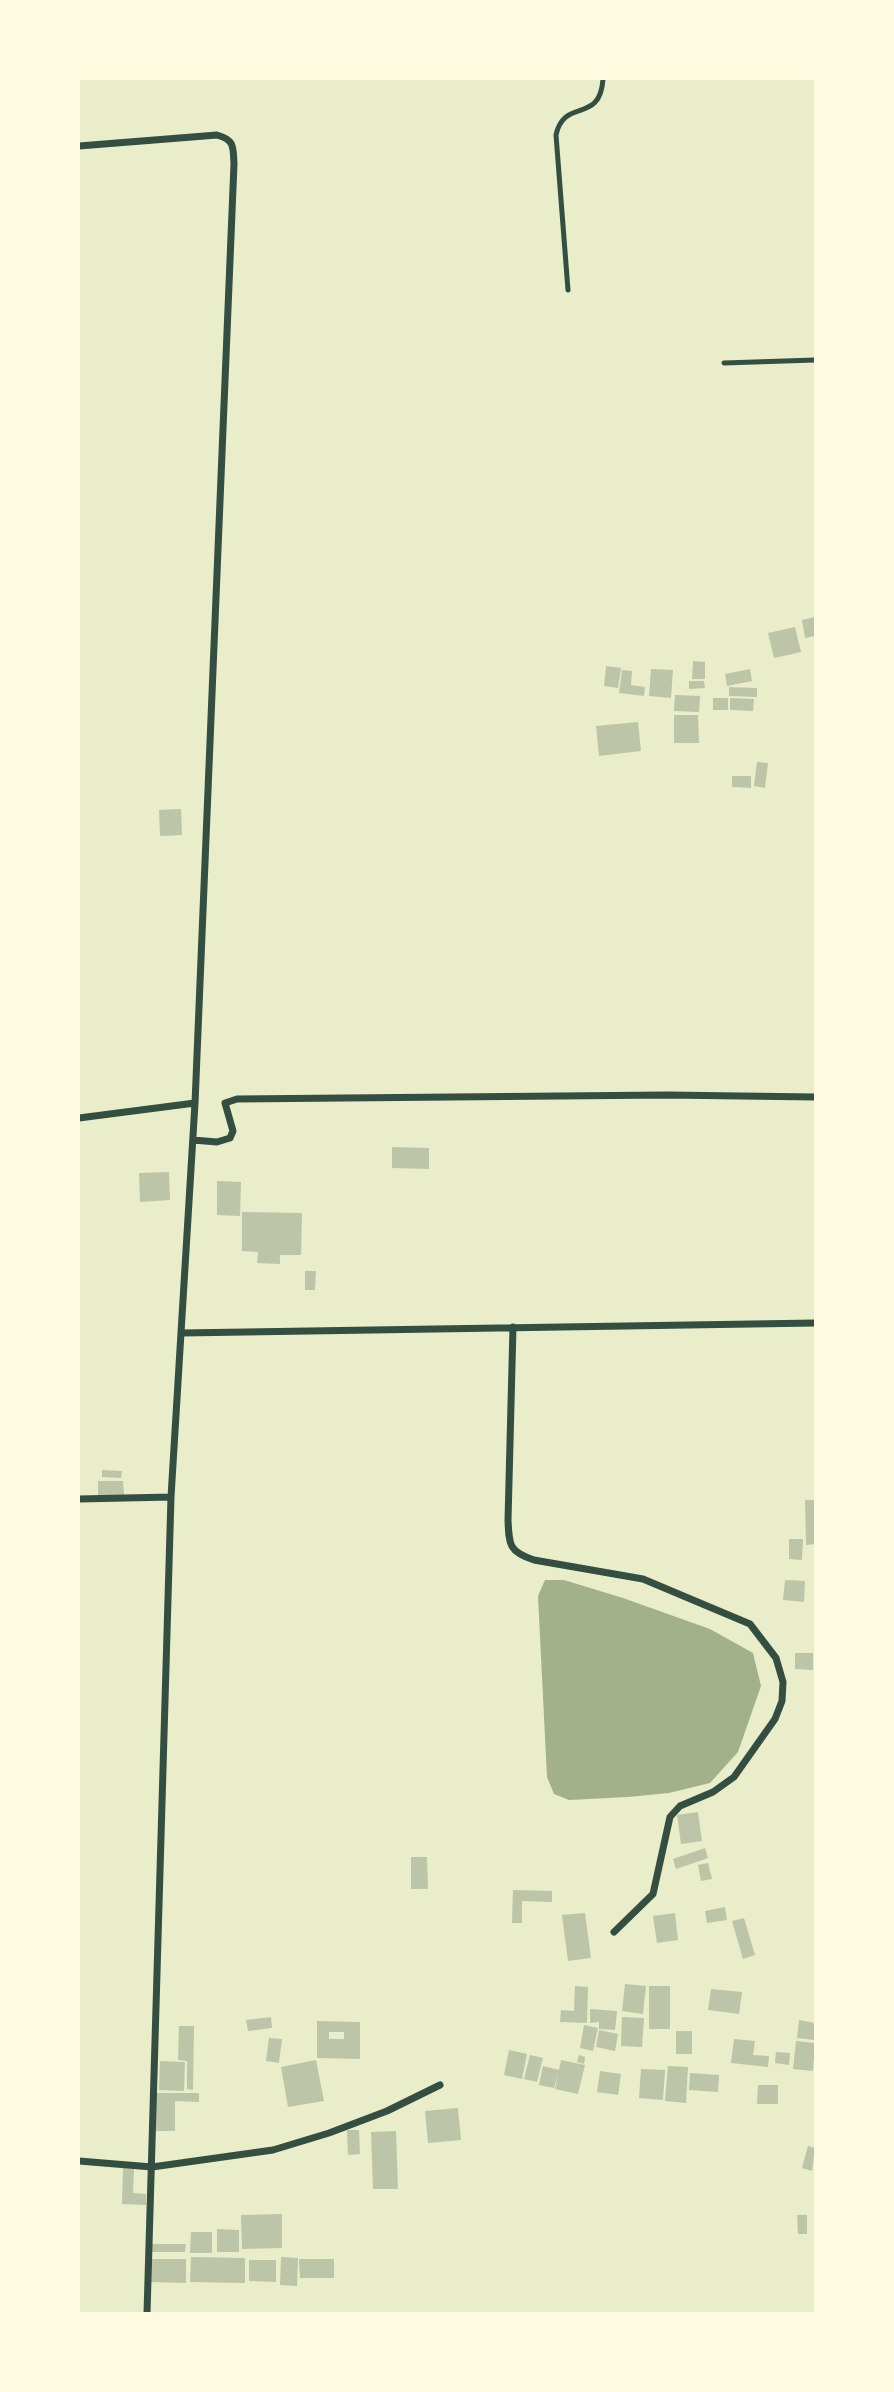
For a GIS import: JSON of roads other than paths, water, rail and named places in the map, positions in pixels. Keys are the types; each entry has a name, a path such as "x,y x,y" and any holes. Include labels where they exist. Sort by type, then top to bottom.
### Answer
{"street":[{"path":"79,146 217,135 228,138 233,152 195,1103 172,1497 147,2313"},
{"path":"193,1140 217,1142 230,1138 233,1131 225,1103 237,1099 667,1095 815,1097"},
{"path":"79,1118 195,1103"},
{"path":"182,1333 815,1323"},
{"path":"513,1327 508,1520 512,1549 518,1555 534,1560 643,1579 750,1625 776,1658 783,1682 782,1701 775,1719 734,1777 713,1792 680,1805 670,1817 653,1894 614,1932"},
{"path":"79,1499 172,1497"},
{"path":"79,2161 152,2167 273,2150 387,2111 440,2085"}],"lane":[{"path":"568,290 556,135 562,119 597,103 601,97 603,79"},
{"path":"723,363 815,360"}]}
